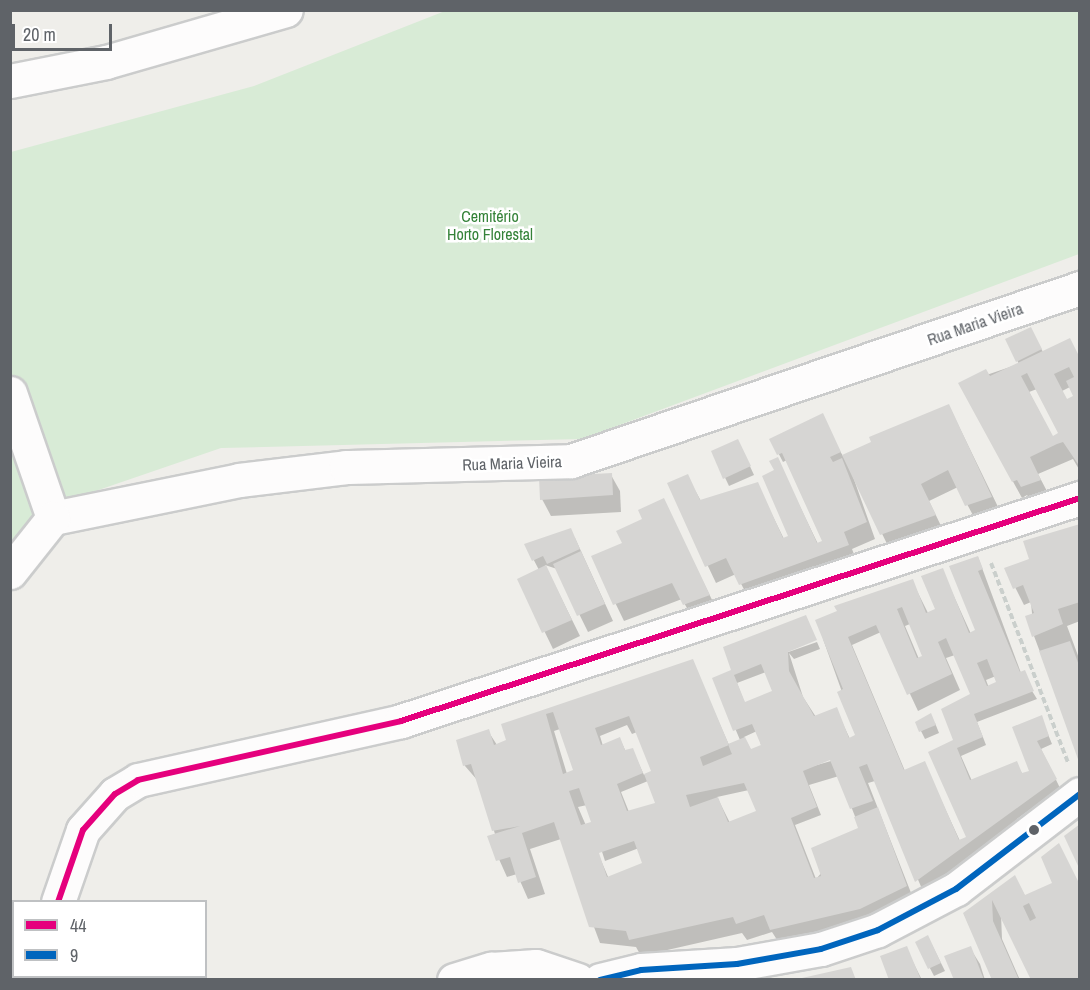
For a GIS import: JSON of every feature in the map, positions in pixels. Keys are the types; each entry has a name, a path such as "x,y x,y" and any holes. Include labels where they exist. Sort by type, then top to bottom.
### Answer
{"street":[{"path":"10,81 106,62 286,10"},
{"name":"Rua Maria Vieira","path":"53,518 239,480 346,467 571,461 1080,288"},
{"path":"10,393 53,518 10,572"},
{"path":"59,900 83,830 108,800 138,780 391,724 1080,498"},
{"path":"600,980 640,970 737,964 820,949 878,930 956,889 1076,782"},
{"path":"454,980 491,969 536,966 578,980"}],"path":[{"path":"978,531 1076,782"}],"green space":[{"name":"Cemitério Horto Florestal","path":"445,11 1079,11 1079,254 582,439 221,448 46,508 11,542 11,152 254,86"}],"building":[{"path":"1031,327 1042,349 1016,362 1005,339"},
{"path":"1070,338 1080,358 1080,467 1063,442 1030,457 1041,480 1021,487 1017,480 1012,482 958,383 986,369 990,376","holes":["1069,367 1074,377 1066,381 1073,396 1067,399 1054,374","1027,373 1058,433 1053,436 1021,376"]},
{"path":"949,404 992,497 965,506 948,470 921,484 936,515 880,535 842,455 871,442 869,437"},
{"path":"823,413 841,452 830,457 833,462 842,458 867,522 844,532 849,545 739,585 726,558 705,567 667,483 688,474 700,500 758,482 783,538 788,536 762,476 774,470 769,461 778,457 817,543 822,541 782,453 777,455 769,439"},
{"path":"738,439 751,466 723,479 711,451"},
{"path":"612,473 613,495 540,500 539,477"},
{"path":"664,498 710,595 683,605 672,583 613,605 591,556 622,543 616,531 642,519 638,510"},
{"path":"1080,524 1080,602 1058,609 1063,624 1032,637 1025,616 1034,613 1023,585 1013,589 1004,568 1029,559 1023,541"},
{"path":"571,528 580,549 547,564 543,556 532,561 524,544"},
{"path":"581,551 605,604 577,616 553,564"},
{"path":"978,556 983,569 978,571 1020,672 1025,670 1034,691 974,714 983,737 957,748 970,780 1017,761 1022,773 1029,771 1012,727 1042,715 1049,736 1037,741 1057,779 915,882 867,764 859,767 873,801 850,809 830,760 803,771 817,807 791,818 814,878 821,876 811,848 858,828 854,817 878,807 907,886 860,909 770,930 764,915 736,924 733,917 629,940 626,931 589,927 554,822 522,833 536,877 518,883 510,857 496,861 487,836 520,826 492,831 471,764 463,766 456,740 489,729 494,745 506,740 501,724 693,659 728,744 745,737 751,749 761,745 752,724 733,731 712,678 731,670 723,647 806,615 817,640 788,652 789,671 814,716 837,707 849,738 855,735 837,692 843,689 815,620 837,611 834,606 913,579 926,613 935,609 921,576 943,568 969,633 975,630 949,566","holes":["902,607 922,656 917,658 897,609","876,625 907,695 952,674 938,642 946,638 970,694 941,709 953,740 928,752 966,837 959,840 925,761 904,770 848,637","987,659 996,682 987,686 977,663","761,664 772,691 745,702 734,675","553,712 573,770 563,774 546,714","629,716 651,771 644,774 655,803 627,811 617,784 643,773 633,748 625,750 620,737 601,745 595,728","728,745 732,754 703,766 700,757","744,783 756,811 728,822 718,797 690,807 686,795","579,788 591,822 581,825 569,791","634,841 642,863 607,877 599,853"]},
{"path":"546,565 572,620 542,633 517,579"},
{"path":"1070,641 1080,668 1079,762 1039,651"},
{"path":"931,713 936,725 919,732 915,722"},
{"path":"1080,824 1080,870 1064,836"},
{"path":"1059,843 1080,885 1080,980 1031,980 992,900 993,921 1019,980 992,980 963,913 1015,875 1025,895 1052,883 1041,857","holes":["1029,903 1036,918 1030,921 1023,906"]},
{"path":"928,935 941,963 928,969 915,942"},
{"path":"907,946 921,980 889,980 880,956"},
{"path":"971,946 984,980 954,980 944,956"},
{"path":"851,967 856,980 802,980 802,978"}],"transit line":[{"name":"44","path":"59,900 83,830 115,794 138,780 401,721 1080,498"},
{"name":"9","path":"600,980 641,970 737,964 821,949 878,930 956,889 1080,794"}]}
